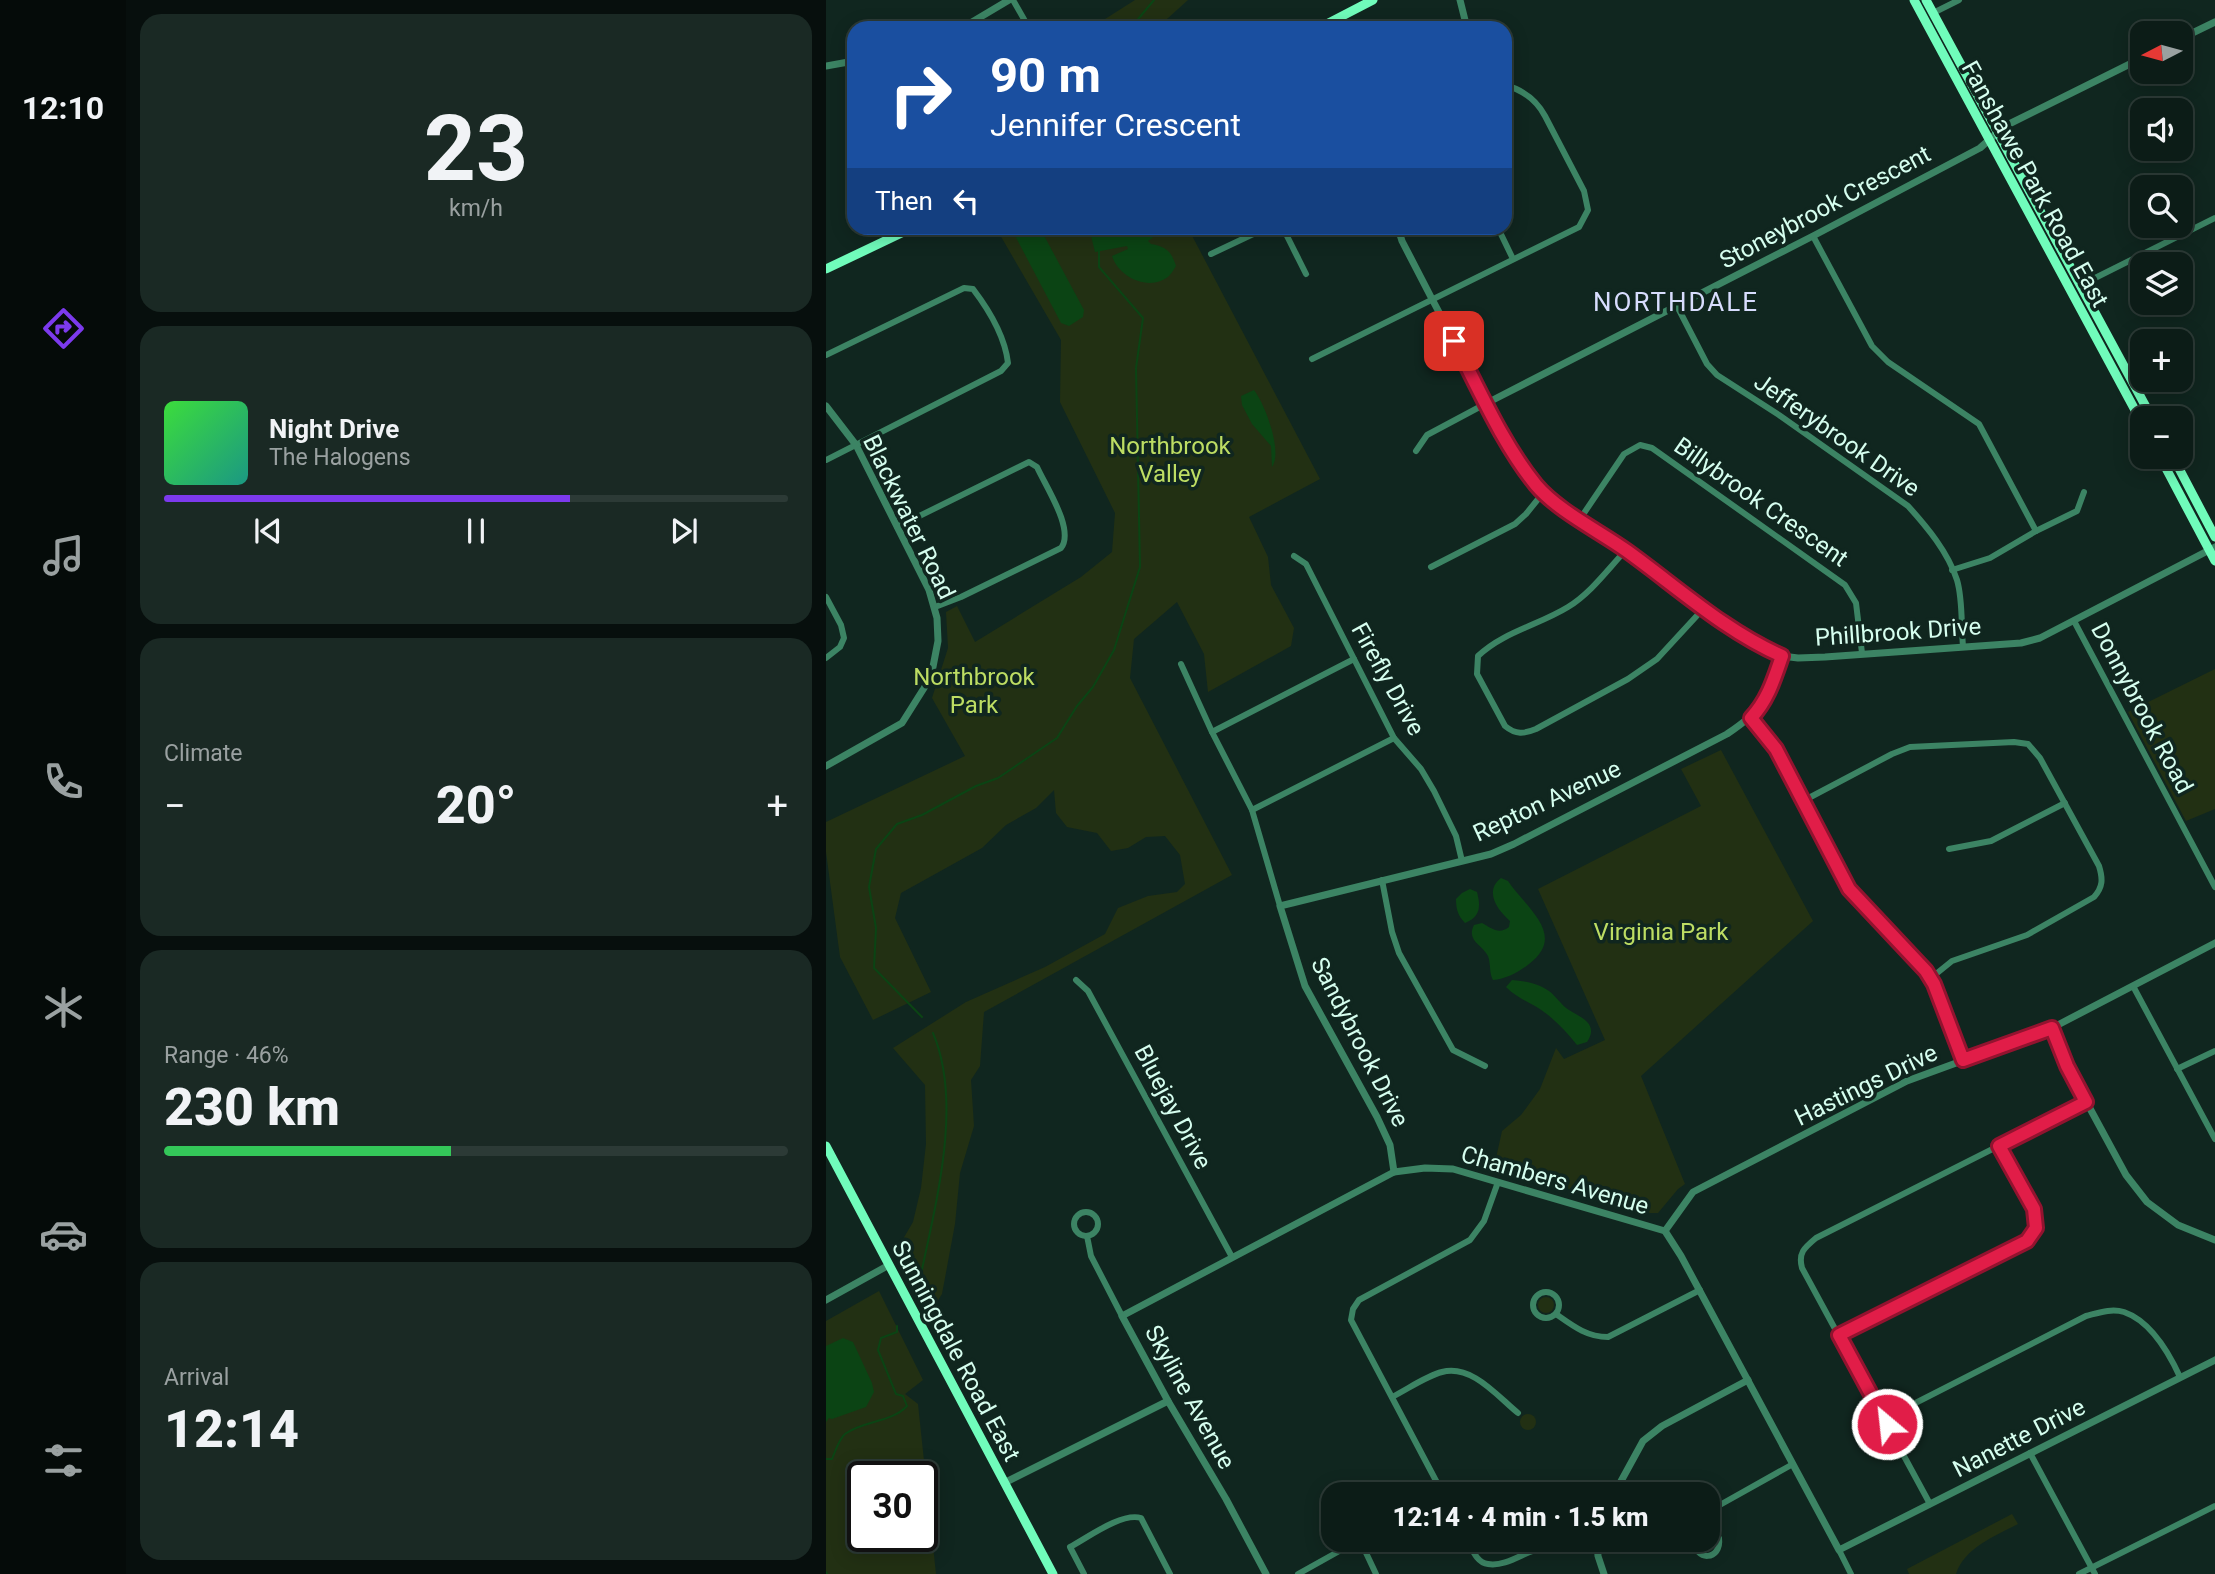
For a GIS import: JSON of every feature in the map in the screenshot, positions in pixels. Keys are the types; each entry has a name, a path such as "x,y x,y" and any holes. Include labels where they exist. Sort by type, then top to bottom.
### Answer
{"main road":[{"path":"1332,21 1373,0"},
{"name":"Fanshawe Park Road East","path":"1914,0 2132,406"},
{"name":"Fanshawe Park Road East","path":"1926,0 2146,406"},
{"path":"826,269 897,235"},
{"path":"2167,469 2212,549 2215,561"},
{"path":"2179,469 2215,537"},
{"name":"Sunningdale Road East","path":"826,1146 1053,1574"}],"street":[{"path":"974,21 1011,0 1024,21"},
{"path":"1460,0 1464,21"},
{"path":"1933,13 1959,0"},
{"path":"2193,33 2215,22"},
{"path":"826,66 847,62"},
{"name":"Stoneybrook Crescent","path":"1416,451 1427,435 1813,236 1989,142 2006,126 2130,64"},
{"path":"1312,359 1579,226 1588,210 1584,191 1540,106 1529,95 1512,88"},
{"path":"2081,285 2215,218"},
{"path":"1211,254 1251,235"},
{"path":"1286,235 1306,274"},
{"name":"Phillbrook Drive","path":"1400,235 1520,465 1543,493 1758,645 1782,656 1798,658 2021,643 2040,638 2212,549"},
{"path":"1501,235 1513,259"},
{"path":"1813,236 1872,346 1888,362 1979,424 2036,531"},
{"path":"826,355 964,288 973,289 981,301 1006,348 1008,363 1001,371 826,460"},
{"name":"Jefferybrook Drive","path":"1677,306 1707,364 1717,375 1908,506 1937,541 1957,581 1962,646"},
{"name":"Blackwater Road","path":"826,406 856,446 929,590 939,641 931,677 902,723 826,766"},
{"name":"Billybrook Crescent","path":"1580,519 1624,454 1640,445 1652,448 1845,585 1856,603 1862,653"},
{"path":"897,527 1029,462 1037,467 1066,529 1066,541 1061,548 961,597 934,607"},
{"path":"1952,570 1990,558 2077,511 2084,492"},
{"path":"1431,567 1515,524 1543,493"},
{"path":"1626,550 1584,596 1567,608 1489,645 1478,656 1477,674 1505,726 1512,732 1525,734 1536,729 1628,679 1657,659 1704,608"},
{"name":"Firefly Drive","path":"1294,556 1306,564 1394,738 1420,769 1434,792 1456,836 1462,861"},
{"path":"826,597 841,625 844,638 840,647 826,658"},
{"name":"Donnybrook Road","path":"2074,621 2215,887"},
{"name":"Repton Avenue","path":"1280,906 1491,854 1514,844 1727,734 1751,718 1770,691 1782,656"},
{"path":"1212,732 1354,659"},
{"name":"Sandybrook Drive","path":"1181,664 1252,810 1305,986 1386,1135 1394,1172"},
{"path":"1751,718 1776,749 1849,889 1931,978 1963,1060"},
{"path":"1252,810 1394,738"},
{"path":"1802,800 1910,747 2014,742 2028,744 2034,751 2099,866 2102,876 2101,889 2094,897 2027,935 1952,961 1931,978"},
{"path":"1949,849 1991,841 2065,803"},
{"path":"1381,880 1399,953 1453,1050 1485,1066"},
{"name":"Hastings Drive","path":"1665,1231 1693,1192 1907,1081 2052,1028 2215,943"},
{"name":"Bluejay Drive","path":"1076,980 1088,991 1232,1257"},
{"path":"2133,986 2215,1139"},
{"path":"2052,1028 2067,1066 2086,1102 2126,1174 2147,1202 2178,1225 2215,1240"},
{"path":"2177,1069 2215,1051"},
{"path":"1930,1504 1802,1268 1801,1251 1815,1238 2086,1102"},
{"path":"1839,1335 2027,1241 2036,1228 2034,1209 1999,1146"},
{"name":"Chambers Avenue","path":"1122,1316 1394,1172 1425,1168 1453,1169 1665,1231 1700,1290 1851,1574"},
{"path":"1437,1482 1351,1320 1353,1309 1359,1300 1470,1240 1484,1221 1499,1182"},
{"name":"Skyline Avenue","path":"1087,1236 1091,1256 1122,1316 1266,1574"},
{"path":"826,1300 889,1265"},
{"path":"1556,1314 1581,1331 1595,1337 1608,1337 1700,1290"},
{"path":"1545,1292 1555,1296 1559,1305 1556,1314 1550,1318 1539,1317 1533,1308 1535,1297 1545,1292"},
{"path":"1884,1419 2086,1315 2106,1310 2123,1312 2142,1323 2161,1344 2180,1377"},
{"name":"Nanette Drive","path":"1839,1550 2215,1360"},
{"path":"1392,1397 1443,1371 1465,1372 1518,1413"},
{"path":"1621,1482 1643,1441 1662,1426 1748,1380"},
{"path":"1004,1483 1168,1401"},
{"path":"2031,1453 2093,1571"},
{"path":"1720,1505 1793,1464"},
{"path":"2079,1574 2093,1571 2215,1506"},
{"path":"1084,1574 1070,1547 1123,1518 1133,1516 1140,1518 1170,1574"},
{"path":"1298,1574 1338,1552"},
{"path":"1366,1552 1376,1574"},
{"path":"1474,1552 1478,1560 1486,1564 1503,1563 1524,1552"},
{"path":"1599,1552 1604,1574"},
{"path":"1698,1552 1707,1556 1716,1552"}],"green space":[{"path":"1135,0 1188,0 1165,21 1102,21"},
{"name":"Northbrook Valley","path":"1000,235 1192,235 1320,479 1249,517 1268,557 1271,585 1294,628 1291,646 1208,692 1204,654 1177,602 1134,639 1130,678 1232,875 984,1012 980,1066 971,1080 974,1126 960,1173 955,1224 942,1294 935,1305 910,1278 896,1251 913,1222 921,1188 926,1144 925,1085 893,1048 966,1002 1045,967 1105,934 1118,908 1148,896 1177,892 1185,884 1180,855 1165,836 1146,837 1128,848 1111,851 1097,833 1067,827 1056,813 1054,790 1036,808 1006,825 982,848 901,893 895,918 931,992 873,1020 840,957 826,852 826,822 965,756 932,698 948,648 946,612 957,606 975,642 1081,577 1112,552 1115,513 1060,402 1061,340"},
{"path":"2215,669 2215,809 2186,821 2128,712"},
{"name":"Virginia Park","path":"1721,750 1813,921 1641,1076 1685,1184 1658,1213 1650,1213 1494,1167 1502,1131 1521,1115 1540,1089 1556,1048 1564,1059 1605,1040 1538,889 1701,806 1681,769"},
{"path":"879,1291 923,1380 905,1394 918,1404 924,1461 847,1461 847,1552 934,1552 936,1574 826,1574 826,1321"},
{"path":"1546,1297 1552,1299 1552,1311 1546,1313 1540,1311 1538,1305 1540,1299"},
{"path":"1525,1414 1531,1414 1536,1422 1534,1428 1525,1430 1520,1425 1520,1419"},
{"path":"2012,1514 2018,1524 1973,1550 1956,1574 1909,1574 1907,1569"}],"shaded area":[{"path":"1015,235 1044,235 1084,310 1083,317 1069,326 1061,323"},
{"path":"1091,235 1156,235 1148,241 1168,250 1176,266 1169,276 1161,281 1144,283 1121,271 1112,256 1128,249 1127,246 1095,252"},
{"path":"1254,390 1263,406 1274,440 1275,460 1272,467 1271,446 1252,424 1242,405 1241,396"},
{"path":"1501,878 1508,881 1540,921 1545,942 1540,953 1525,967 1507,977 1493,980 1488,956 1473,939 1472,930 1474,925 1482,923 1498,931 1509,927 1510,921 1497,906 1493,894 1496,883"},
{"path":"1470,889 1477,892 1479,907 1474,918 1465,923 1458,912 1456,899"},
{"path":"1512,980 1545,988 1566,1008 1584,1019 1591,1031 1587,1042 1577,1045 1547,1014 1509,990 1506,987"},
{"path":"843,1338 853,1342 874,1392 866,1407 829,1418 826,1422 826,1346"}],"waterway":[{"path":"1136,21 1154,0"},
{"path":"922,1017 874,968 876,928 869,887 876,849 897,824 922,815 976,786 998,778 1057,738 1077,706 1093,687 1114,650 1140,567 1136,368 1143,318 1099,267 1099,251"},
{"path":"919,1284 938,1191 946,1125 942,1062 933,1033"},
{"path":"826,1459 832,1459 839,1442 852,1429 893,1416 907,1406 903,1396 896,1394 878,1350 881,1338 897,1332 897,1326"}],"district":[{"name":"NORTHDALE","path":"1676,302"}],"route":[{"path":"1454,341 1520,465 1543,493 1758,645 1782,656 1770,691 1751,718 1776,749 1849,889 1926,971 1934,984 1963,1060 2052,1028 2067,1066 2086,1102 1999,1146 2034,1209 2036,1228 2027,1241 1839,1335 1887,1424"}],"park label":[{"name":"Northbrook Park","path":"974,691"}]}
